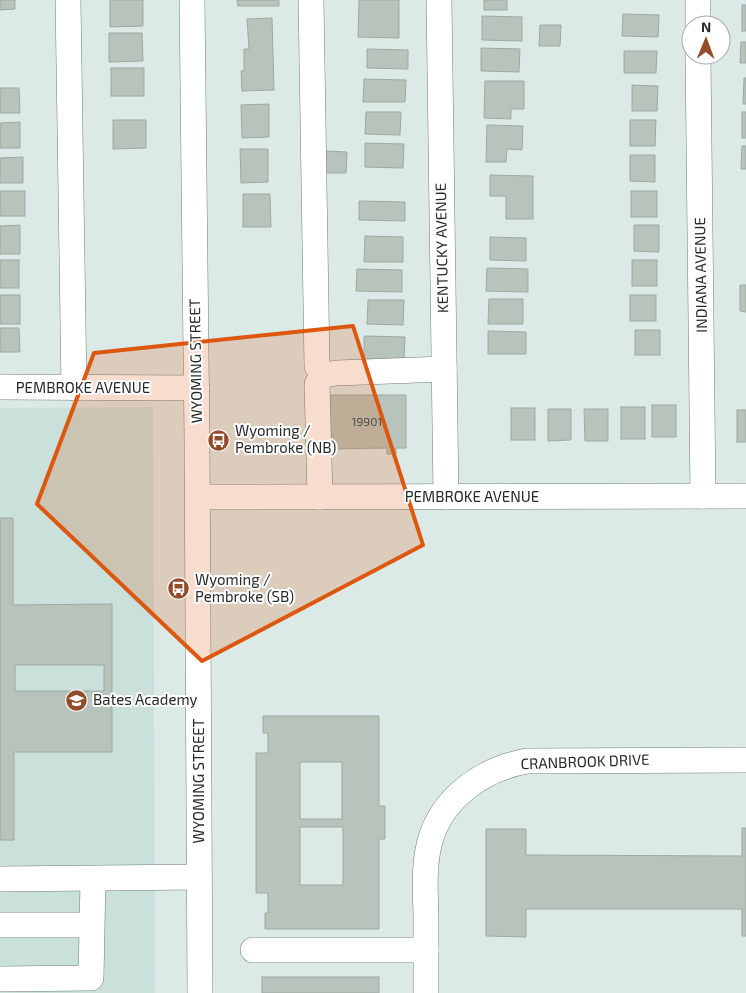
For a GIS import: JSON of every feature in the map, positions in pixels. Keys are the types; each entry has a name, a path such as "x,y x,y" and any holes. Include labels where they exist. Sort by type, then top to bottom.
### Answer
{"street":[{"path":"68,0 74,388"},
{"name":"WYOMING STREET","path":"192,0 198,497 200,993"},
{"path":"312,0 317,366"},
{"name":"KENTUCKY AVENUE","path":"439,0 446,497"},
{"path":"698,0 698,15"},
{"name":"INDIANA AVENUE","path":"698,65 702,496"},
{"path":"320,497 317,384 323,375 444,369"},
{"name":"PEMBROKE AVENUE","path":"0,387 197,388"},
{"name":"PEMBROKE AVENUE","path":"198,497 746,496"},
{"name":"CRANBROOK DRIVE","path":"426,993 427,858 432,835 442,814 463,790 478,778 502,767 527,761 746,760"},
{"path":"0,879 200,877"},
{"path":"0,979 90,978 93,879"},
{"path":"0,925 92,924"},
{"path":"253,950 426,950"}],"highlighted area":[{"path":"353,326 423,545 202,661 37,504 94,353"}],"shaded area":[{"name":"Bates Academy","path":"153,407 155,993 0,993 0,408"}],"building":[{"path":"0,0 15,0 15,9 0,10"},
{"path":"110,0 143,0 143,26 110,27"},
{"path":"237,0 279,0 279,6 238,6"},
{"path":"359,0 399,0 399,38 358,37"},
{"path":"484,0 507,0 507,10 484,10"},
{"path":"742,5 746,5 746,31 742,31"},
{"path":"623,14 659,15 658,37 622,36"},
{"path":"482,16 522,17 522,41 482,40"},
{"path":"272,18 274,90 242,91 241,71 244,71 244,49 249,49 247,19"},
{"path":"540,25 561,25 560,46 539,46"},
{"path":"109,33 142,33 143,61 109,62"},
{"path":"741,42 746,42 746,63 740,63"},
{"path":"481,48 520,49 519,72 481,71"},
{"path":"367,49 408,50 408,69 367,68"},
{"path":"624,51 657,51 656,73 624,73"},
{"path":"111,68 144,68 144,96 111,96"},
{"path":"744,78 746,78 746,104 743,104"},
{"path":"364,79 406,80 405,102 363,102"},
{"path":"485,81 524,81 524,109 511,109 511,119 484,118"},
{"path":"632,85 658,86 657,111 632,111"},
{"path":"0,88 19,88 20,113 0,113"},
{"path":"269,104 269,137 242,138 241,105"},
{"path":"366,112 401,112 400,135 365,134"},
{"path":"742,112 746,112 746,138 742,138"},
{"path":"113,120 146,120 146,148 113,149"},
{"path":"630,120 656,120 655,146 630,146"},
{"path":"20,122 20,148 0,148 0,123"},
{"path":"487,125 523,126 522,150 507,149 506,162 486,162"},
{"path":"365,143 404,144 403,168 365,167"},
{"path":"742,146 746,146 746,169 741,169"},
{"path":"240,149 268,149 268,182 241,183"},
{"path":"325,151 347,152 346,173 324,173"},
{"path":"630,155 655,155 655,182 630,181"},
{"path":"23,157 23,183 0,183 0,158"},
{"path":"490,175 533,176 533,219 506,219 506,196 490,196"},
{"path":"0,191 25,191 25,216 0,216"},
{"path":"631,191 657,191 657,217 631,217"},
{"path":"243,194 270,194 271,227 243,227"},
{"path":"359,201 405,202 405,221 359,220"},
{"path":"20,225 20,254 0,254 0,226"},
{"path":"634,225 659,225 659,252 634,251"},
{"path":"365,236 403,237 403,262 364,262"},
{"path":"490,237 526,238 526,261 490,260"},
{"path":"0,260 19,260 19,288 0,288"},
{"path":"632,260 657,260 657,286 632,286"},
{"path":"487,268 528,269 528,292 486,291"},
{"path":"357,269 402,270 402,292 356,291"},
{"path":"740,285 746,285 746,312 740,311"},
{"path":"0,295 20,295 20,324 0,324"},
{"path":"630,295 656,295 656,321 630,321"},
{"path":"489,299 523,299 523,324 488,324"},
{"path":"368,300 404,300 403,325 367,324"},
{"path":"0,328 19,328 20,352 0,352"},
{"path":"635,330 660,330 660,355 635,355"},
{"path":"488,331 526,332 526,354 488,354"},
{"path":"364,336 405,337 404,360 364,359"},
{"path":"328,395 406,395 406,448 396,448 396,454 387,454 387,448 328,449"},
{"path":"652,405 676,405 676,437 652,437"},
{"path":"621,407 645,407 645,439 621,439"},
{"path":"511,408 535,408 535,440 511,440"},
{"path":"548,409 571,409 571,440 548,441"},
{"path":"584,409 608,409 608,441 585,441"},
{"path":"737,410 746,410 746,442 737,442"},
{"path":"0,518 13,518 13,605 112,604 112,752 14,752 14,840 0,840","holes":["15,665 104,665 104,691 15,691"]},
{"path":"263,716 379,716 379,806 385,806 385,839 379,839 379,929 265,929 265,913 268,913 268,893 256,893 256,753 268,753 268,733 263,733","holes":["300,762 342,762 342,819 300,819","300,827 343,827 343,885 300,885"]},
{"path":"742,828 746,828 746,936 742,936 742,909 526,909 526,937 486,936 486,829 526,829 526,855 742,856"},
{"path":"262,977 379,977 379,993 262,993"}],"place":[{"name":"Wyoming / Pembroke (NB)","path":"219,440"},
{"name":"Wyoming / Pembroke (SB)","path":"179,589"},
{"name":"Bates Academy","path":"77,700"}]}
